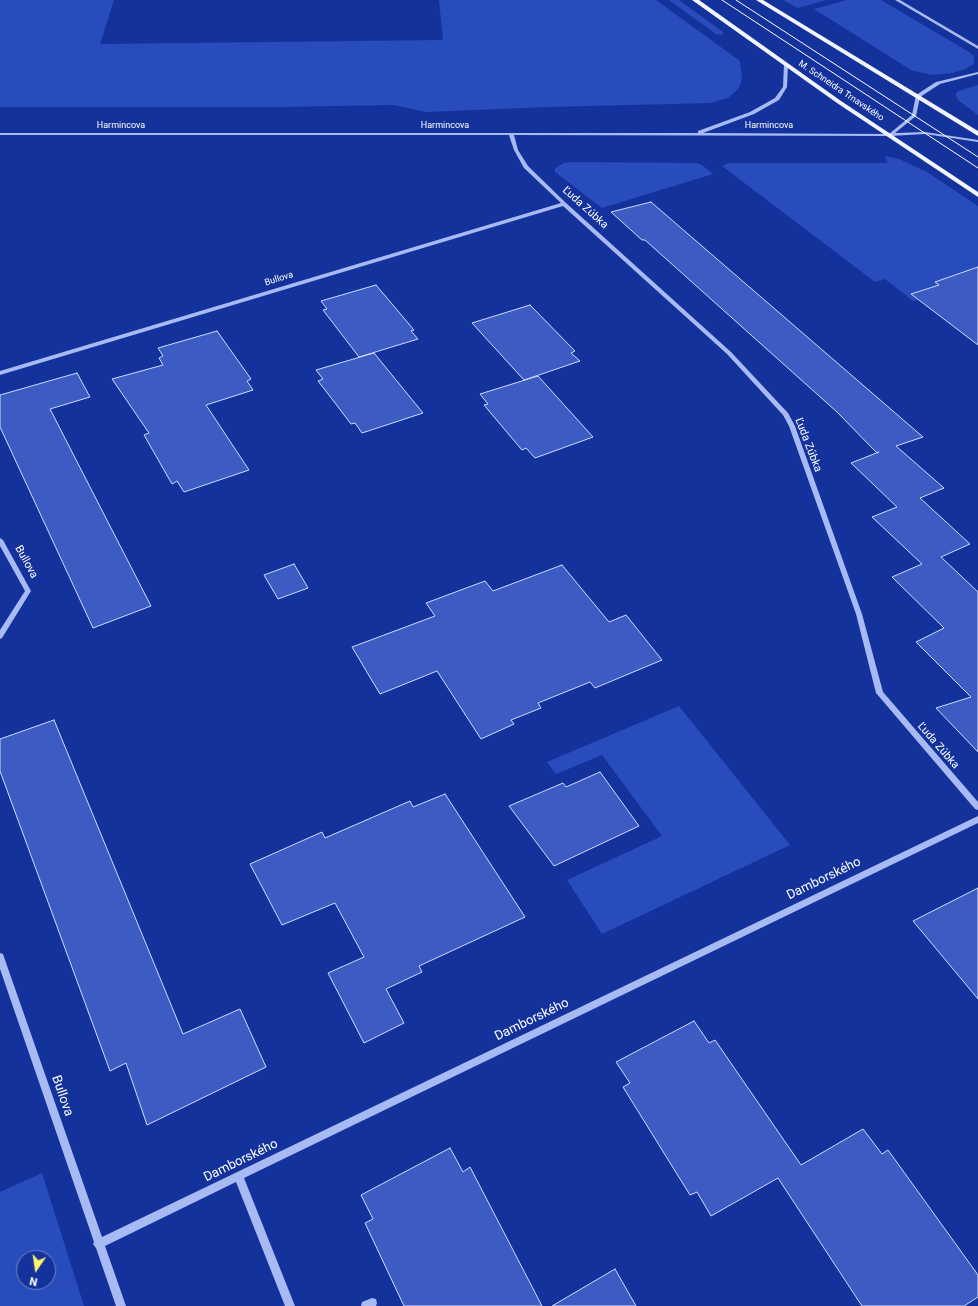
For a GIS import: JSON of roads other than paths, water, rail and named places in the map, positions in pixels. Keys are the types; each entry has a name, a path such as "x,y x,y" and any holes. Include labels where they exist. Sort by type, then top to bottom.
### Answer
{"main road":[{"name":"M. Schneidra Trnavského","path":"695,0 786,65 978,195"},
{"path":"759,0 978,134"}],"street":[{"path":"897,0 978,48"},
{"path":"694,134 752,113 777,99 785,87 786,65"},
{"path":"890,135 914,116 918,96 938,83 978,73"},
{"name":"Harmincova","path":"0,134 890,135 925,133 978,142"},
{"name":"Ľuda Zúbka","path":"511,134 516,150 526,167 564,204 729,353 786,414 792,426 859,614 880,693 978,807"},
{"name":"Bullova","path":"0,373 564,204"},
{"name":"Bullova","path":"0,540 28,591 0,636"},
{"name":"Damborského","path":"98,1244 978,819"},
{"name":"Bullova","path":"0,957 98,1244 121,1306"},
{"path":"238,1176 290,1306"}],"tram line":[{"path":"722,0 978,168"},
{"path":"736,0 978,157"}]}
